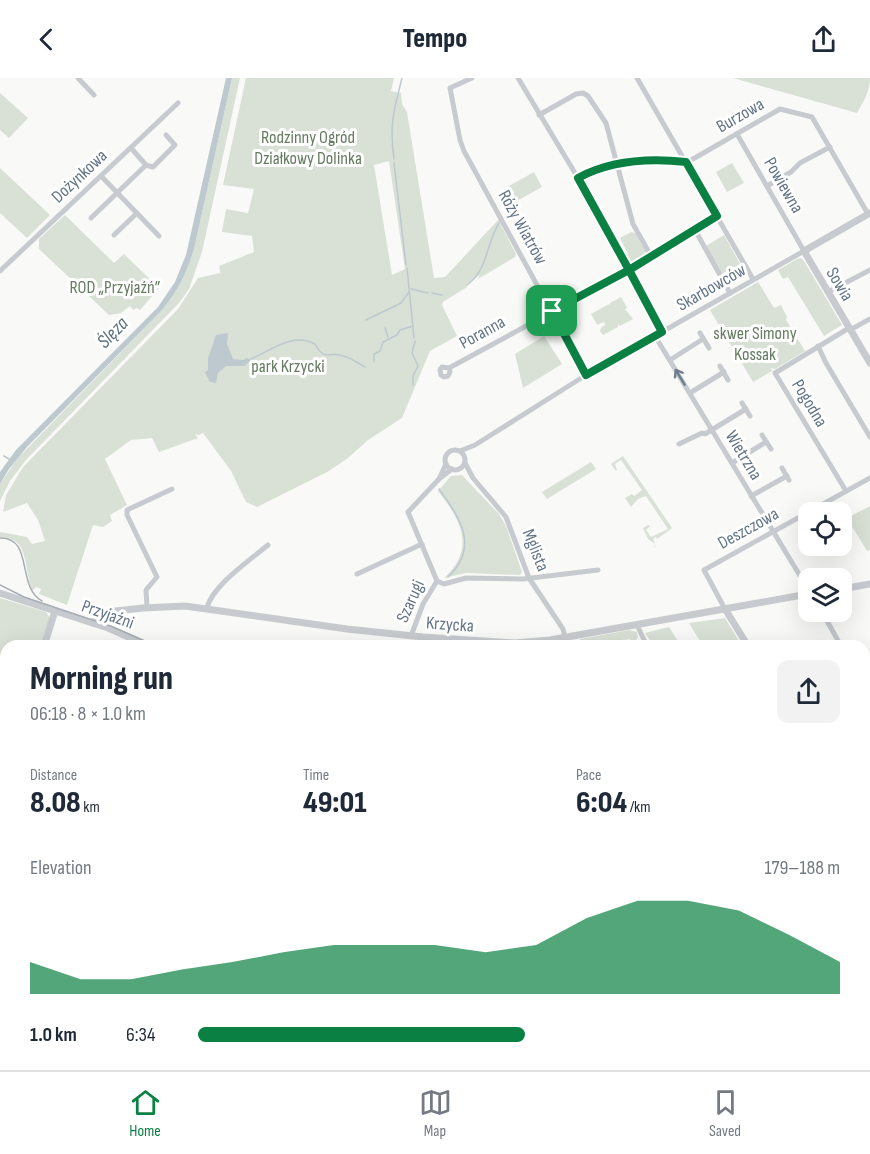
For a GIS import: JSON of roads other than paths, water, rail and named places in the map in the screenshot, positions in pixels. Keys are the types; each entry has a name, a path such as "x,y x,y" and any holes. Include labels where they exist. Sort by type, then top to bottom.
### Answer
{"street":[{"path":"78,78 94,95"},
{"name":"Róży Wiatrów","path":"472,78 450,88 464,151 586,375"},
{"path":"518,78 578,178 662,332"},
{"path":"637,78 753,279"},
{"path":"539,115 576,94 586,95 606,123 633,224 651,256"},
{"name":"Dożynkowa","path":"0,271 178,103"},
{"name":"Burzowa","path":"686,162 780,109 812,117 830,147"},
{"name":"Powiewna","path":"737,134 804,250"},
{"path":"130,148 147,165 153,167 175,145 166,135"},
{"path":"767,186 791,172 800,163 830,147 869,213"},
{"path":"578,178 599,169 640,160 686,162"},
{"path":"91,218 147,165"},
{"path":"101,176 159,236"},
{"path":"114,235 137,213"},
{"name":"Skarbowców","path":"460,451 475,445 586,375 869,213"},
{"name":"Poranna","path":"449,368 596,284 629,270 717,216"},
{"path":"695,230 730,293"},
{"name":"Sowia","path":"804,250 870,363"},
{"path":"828,292 870,270"},
{"name":"Pogodna","path":"846,491 775,373 818,346 870,319"},
{"path":"700,333 709,348"},
{"name":"Wietrzna","path":"655,336 798,572"},
{"path":"670,360 703,339"},
{"path":"818,346 870,437"},
{"path":"720,366 728,380"},
{"path":"690,393 724,372"},
{"path":"742,403 750,416"},
{"path":"679,444 702,433 705,434 710,428 746,409"},
{"path":"762,435 771,449"},
{"path":"732,463 766,442"},
{"name":"Skarbowców","path":"465,460 475,445"},
{"path":"453,450 460,451 465,460 459,469 452,469 439,479 446,464 447,453 453,450"},
{"name":"Mglista","path":"465,460 473,478 508,519 529,578 564,629 565,637"},
{"path":"446,464 452,469"},
{"path":"752,496 788,478 782,468"},
{"name":"Mglista","path":"459,469 473,478"},
{"name":"Deszczowa","path":"725,609 704,570 870,478"},
{"name":"Szarugi","path":"411,636 423,604 436,581 408,512 439,479"},
{"path":"147,607 146,590 157,577 127,512 131,507 172,489"},
{"path":"357,574 422,544"},
{"path":"207,608 210,598 243,565 268,545"},
{"path":"436,581 444,584 466,578 529,578 598,570"},
{"path":"852,587 870,584"},
{"name":"Przyjaźni","path":"0,593 93,623 136,640"},
{"name":"Krzycka","path":"540,640 798,596"},
{"name":"Krzycka","path":"93,623 97,616 104,613 147,607 185,606 339,628 470,640"},
{"path":"725,609 744,640"},
{"path":"46,640 55,611"},
{"path":"828,622 838,640"},
{"path":"636,624 644,640"}],"waterway":[{"path":"394,159 392,126 402,78"},
{"path":"394,163 406,265"},
{"path":"467,285 479,272 499,223"},
{"path":"407,268 414,338"},
{"path":"411,289 428,293"},
{"path":"366,320 401,303 409,292"},
{"path":"432,293 442,295"},
{"path":"374,362 374,354 380,351 383,342 397,335 400,330 413,326"},
{"path":"385,328 388,337"},
{"path":"251,359 283,344 299,340 315,344 321,353 346,357 365,367"},
{"path":"413,385 413,376 418,366 412,353 415,341"},
{"path":"4,456 9,459"},
{"path":"439,489 460,521 465,543 458,566 448,577"}],"tram line":[{"path":"0,538 10,540 17,545 29,585 42,601"},
{"path":"0,585 24,597 113,627 142,640"}],"park label":[{"name":"Rodzinny Ogród Działkowy Dolinka","path":"308,147"},
{"name":"ROD „Przyjaźń”","path":"115,287"},
{"name":"skwer Simony Kossak","path":"755,343"},
{"name":"park Krzycki","path":"288,366"}],"water label":[{"name":"Ślęza","path":"112,332"}]}
